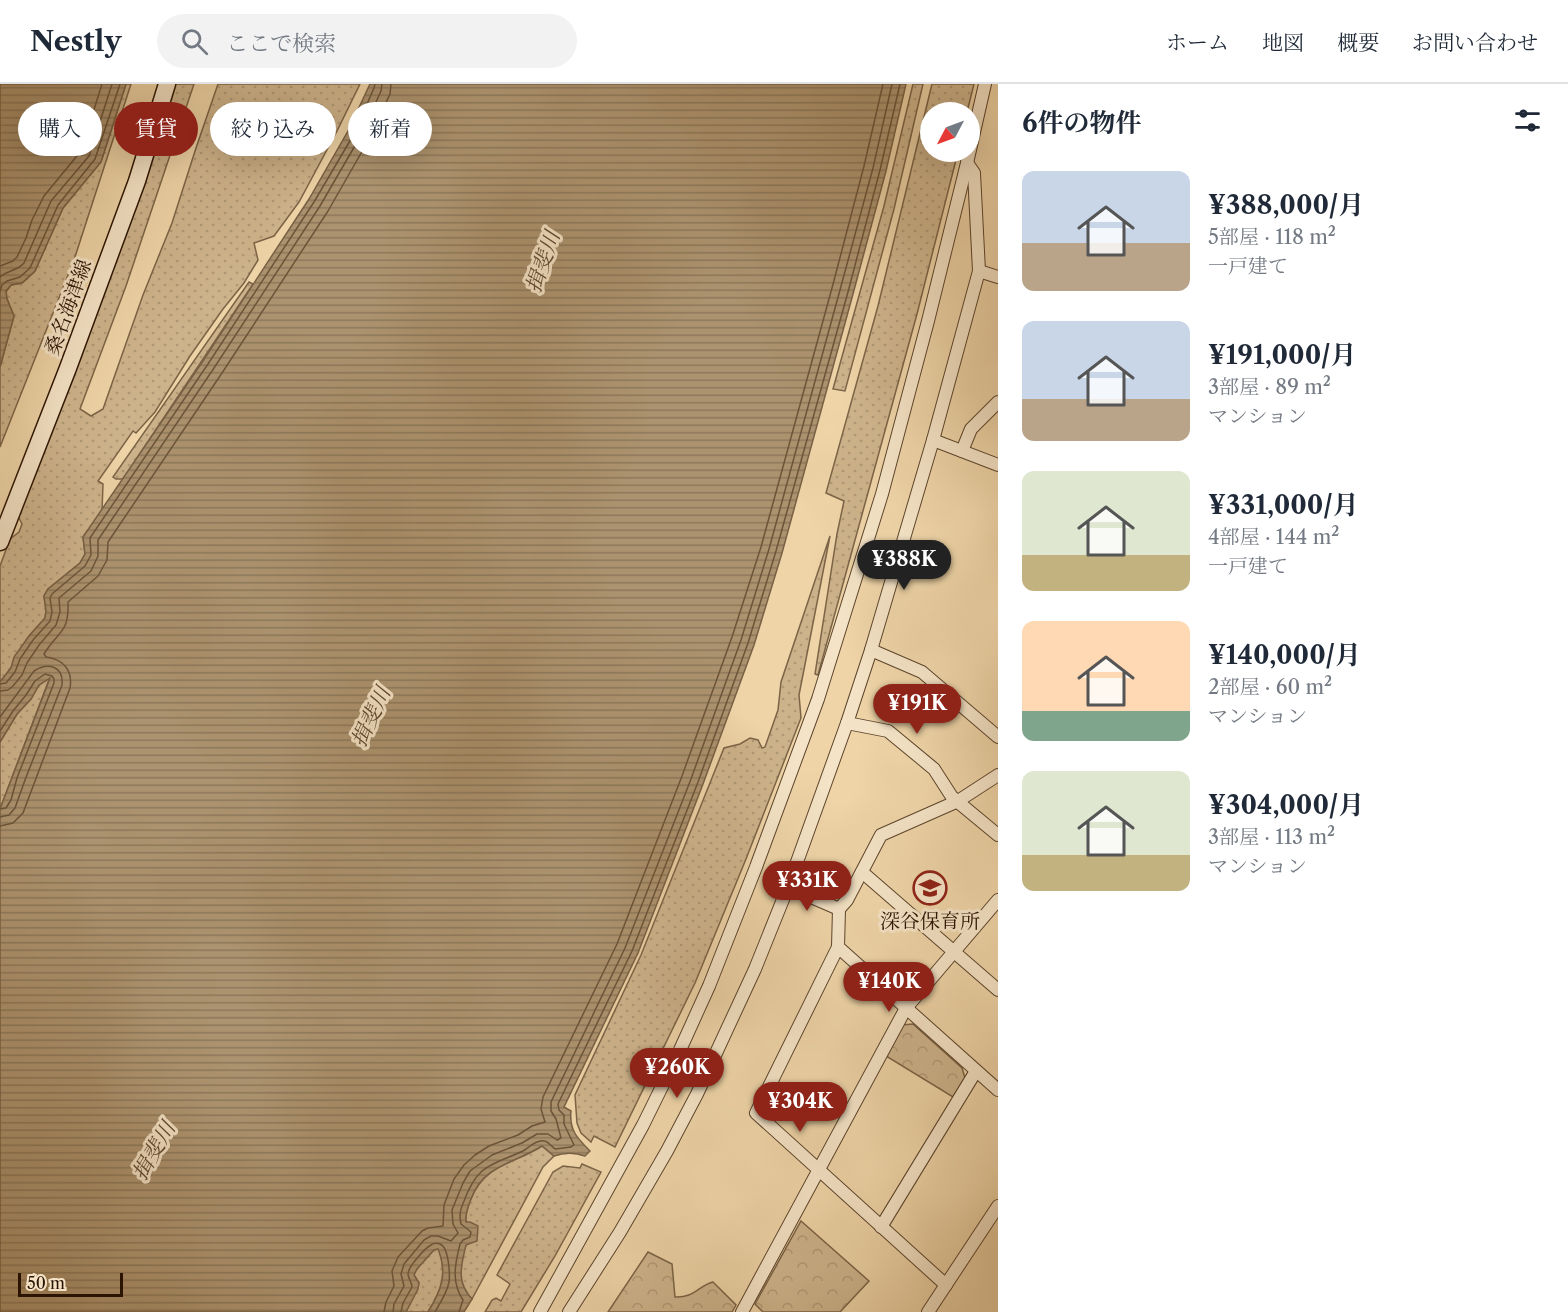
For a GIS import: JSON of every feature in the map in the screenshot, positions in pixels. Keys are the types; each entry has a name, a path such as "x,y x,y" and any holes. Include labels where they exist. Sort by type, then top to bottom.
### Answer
{"main road":[{"name":"桑名海津線","path":"0,542 68,368 137,181 167,84"}],"street":[{"path":"540,1312 643,1125 680,1050 709,986 818,699 882,494 968,164 985,84"},
{"path":"569,1312 620,1232 667,1151 751,980 848,723 933,440 979,271 974,173 968,164"},
{"path":"979,271 998,277"},
{"path":"962,451 971,429 998,402"},
{"path":"933,440 998,465"},
{"path":"871,650 922,672 998,737"},
{"path":"848,723 888,730 934,769 952,797 998,835"},
{"path":"946,1285 756,1113 838,947 838,909 847,900 881,835 958,801 997,778"},
{"path":"862,872 998,990"},
{"path":"788,887 838,909"},
{"path":"746,1311 906,1008 998,900"},
{"path":"838,947 998,1090"},
{"path":"881,1227 976,1071"},
{"path":"928,1312 998,1206"}],"green space":[{"path":"126,84 131,84 125,102 120,102"},
{"path":"174,84 194,84 188,102 168,102"},
{"path":"218,84 360,84 351,102 348,102 348,109 336,133 336,102 212,102"},
{"path":"913,84 923,84 894,209 845,391 833,389 884,206"},
{"path":"932,84 974,84 970,102 928,102"},
{"path":"210,107 210,156 324,156 299,202 274,236 254,243 258,260 244,283 190,356 155,412 136,433 133,431 98,481 103,484 102,511 83,537 85,554 80,563 48,589 44,596 45,618 29,636 15,657 11,668 0,682 0,566 10,539 19,532 22,524 18,516 148,156 170,156 126,286 80,409 91,416 103,409 143,295 172,223 193,156 198,156 198,142"},
{"path":"114,121 114,136 74,260 0,447 0,367 14,316 6,292 11,285 22,283 35,271 63,208 101,162"},
{"path":"920,133 920,162 955,162 917,314 818,675 815,674 844,501 826,493 878,306"},
{"path":"249,282 253,284 123,479 113,477"},
{"path":"830,536 799,695 801,718 746,859 695,983 615,1147 594,1136 591,1142 581,1133 577,1123 575,1095 641,955 724,748 740,744 750,738 758,740 762,748 765,747 778,710 781,682"},
{"path":"50,677 0,809 0,742 39,685"},
{"path":"913,1024 962,1068 965,1078 953,1097 886,1056 902,1025"},
{"path":"542,1146 554,1156 543,1167 472,1299 465,1292 461,1276 462,1258 473,1225 466,1222 466,1213 471,1199 484,1178 492,1172"},
{"path":"582,1164 601,1172 521,1312 485,1312 492,1300 496,1298 501,1301 510,1284 497,1275 553,1172 563,1166 580,1168"},
{"path":"801,1221 869,1281 840,1312 763,1312 755,1304"},
{"path":"434,1249 439,1249 443,1267 442,1282 437,1297 428,1312 406,1312 419,1283 414,1275 416,1269"},
{"path":"648,1252 672,1264 675,1297 687,1296 713,1282 736,1305 732,1312 608,1312"}],"water":[{"path":"0,84 126,84 120,102 114,102 114,121 101,162 63,208 35,271 22,283 11,285 6,291 14,316 0,367"},
{"name":"揖斐川","path":"370,84 906,84 886,171 853,294 782,553 754,645 638,953 564,1107 571,1111 571,1123 575,1133 590,1151 585,1156 570,1153 554,1156 542,1146 501,1166 483,1179 476,1188 466,1216 466,1222 478,1226 477,1241 466,1245 463,1260 462,1280 472,1299 464,1312 428,1312 442,1282 443,1274 438,1249 434,1250 417,1269 414,1275 419,1283 418,1289 406,1312 0,1312 0,809 50,678 39,685 0,742 0,682 11,668 14,657 45,618 44,596 48,589 80,563 85,554 83,537 203,361 309,199 334,156 336,156 348,131 348,156 432,156 432,102 362,102"}],"place":[{"name":"深谷保育所","path":"930,888"}]}
